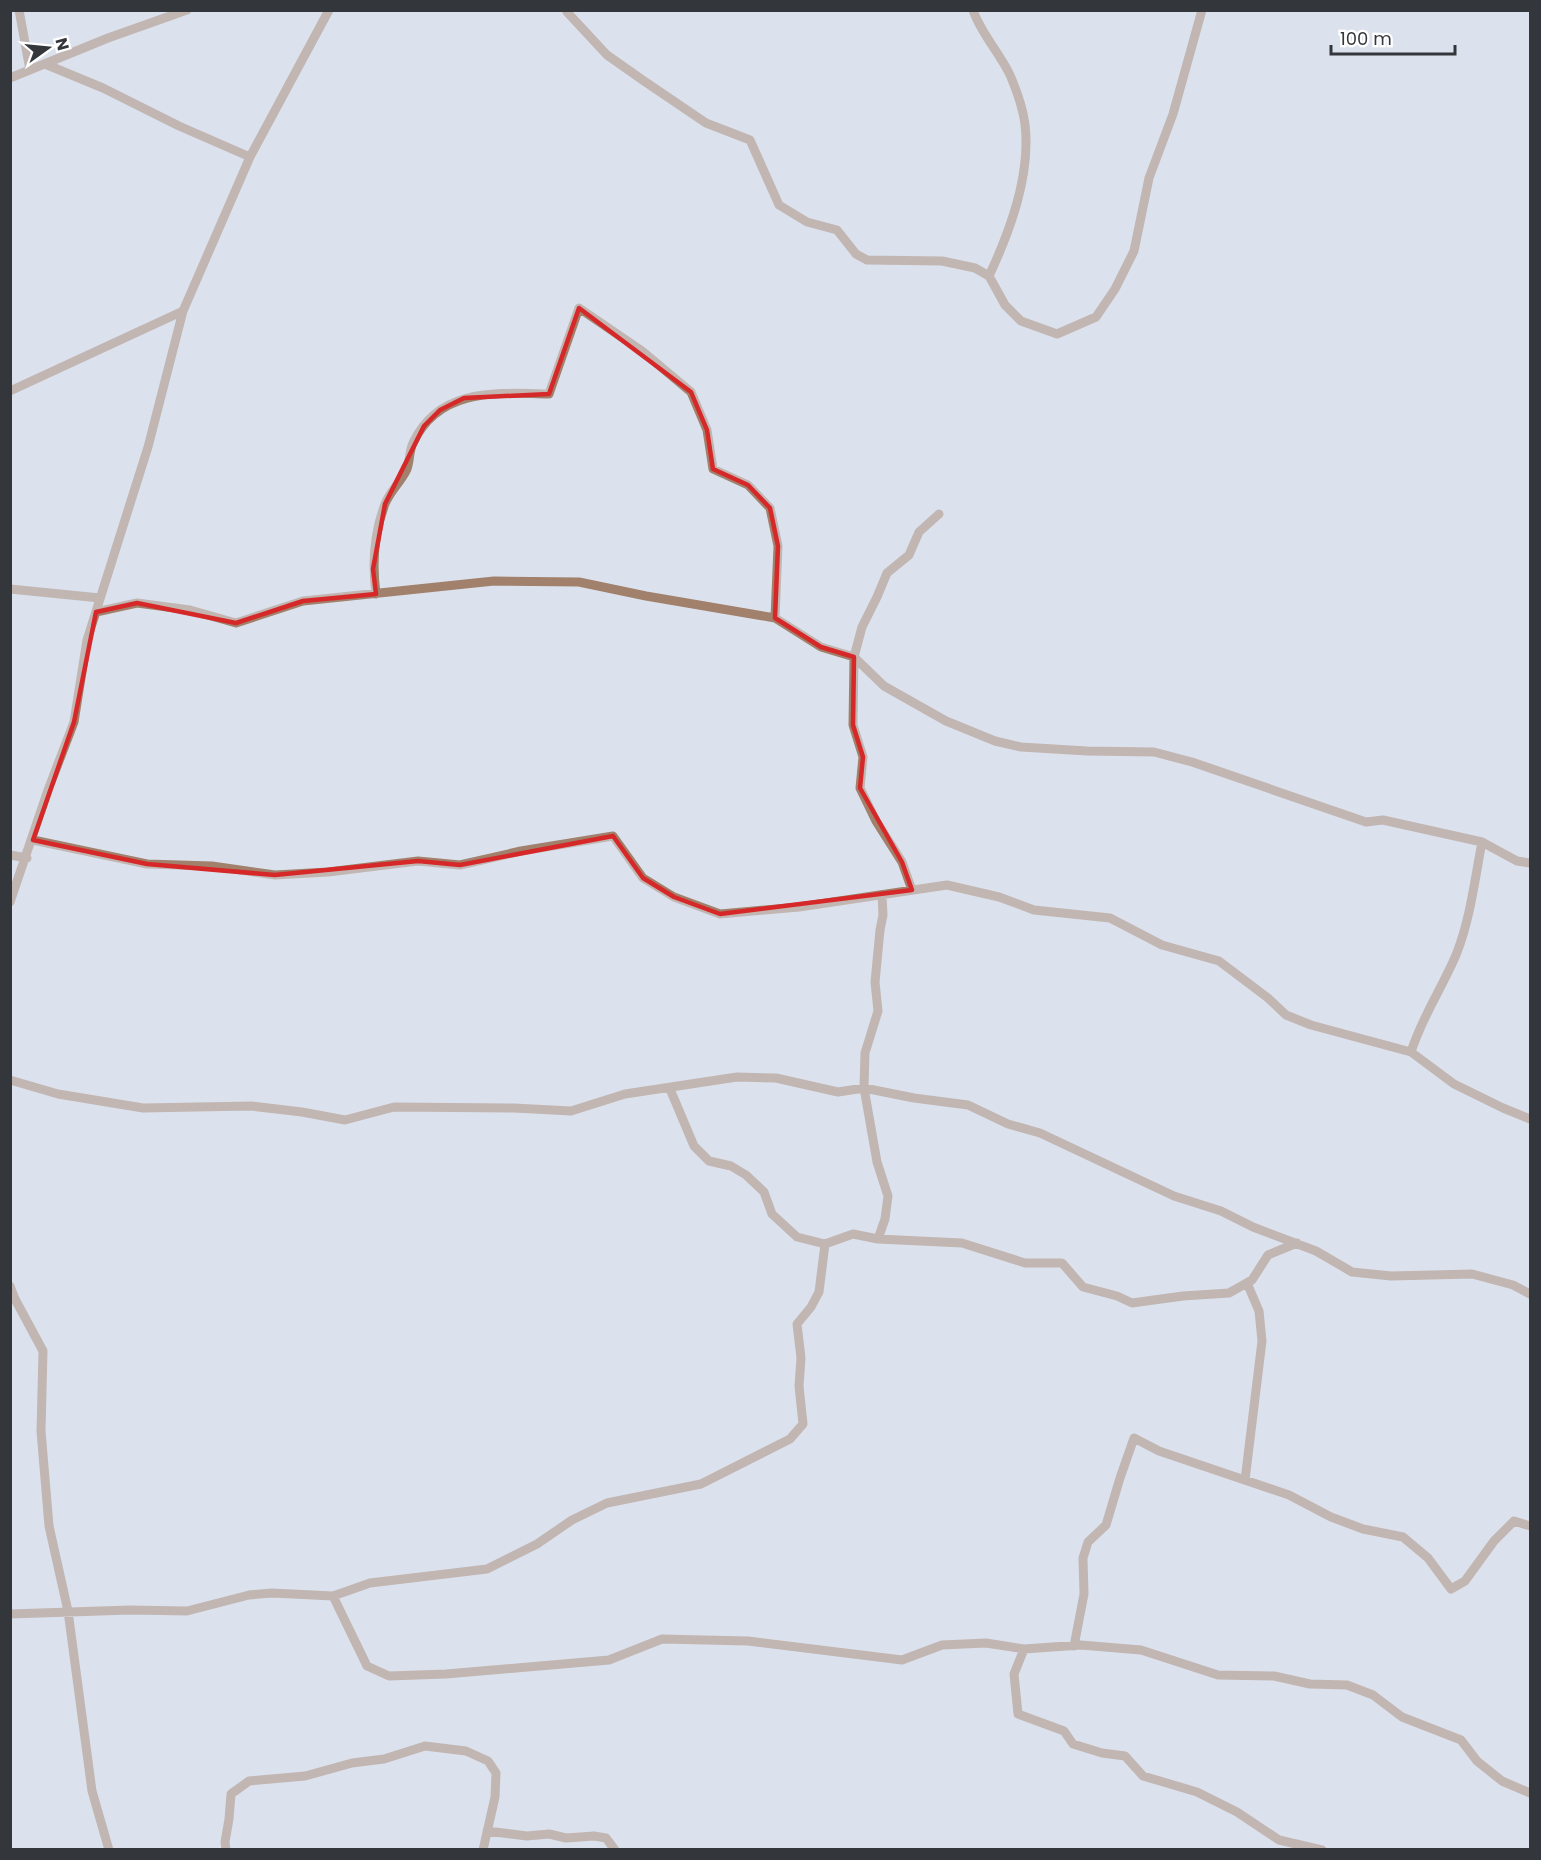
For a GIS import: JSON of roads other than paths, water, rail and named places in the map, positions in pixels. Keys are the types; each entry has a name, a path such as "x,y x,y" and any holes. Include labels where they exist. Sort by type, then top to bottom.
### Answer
{"street":[{"path":"19,10 30,70"},
{"path":"10,78 108,38 187,10"},
{"path":"10,902 74,722 87,640 148,447 183,311 250,157 329,10"},
{"path":"568,10 567,12 607,55 706,123 750,140 779,205 807,222 837,230 856,254 867,260 942,261 975,268 989,276 1005,305 1021,321 1057,334 1096,317 1114,290 1134,251 1149,178 1173,114 1202,10"},
{"path":"973,10 1009,74 1024,122 1026,140 1017,201 1007,238 989,276"},
{"path":"45,64 103,88 179,126 250,157"},
{"path":"376,594 373,568 376,539 385,504 407,469 412,444 424,426 440,410 464,398 490,393 549,394 579,308 642,351 692,392 707,430 713,469 748,485 771,508 778,546 775,618"},
{"path":"10,391 183,311"},
{"path":"912,890 902,861 876,821 860,788 863,757 853,725 854,657 862,627 887,573 909,555 919,532 939,514"},
{"path":"96,612 137,603 190,610 236,623 303,601 494,581 579,582 775,618 821,647 854,657 884,686 946,721 995,741 1021,747 1154,752 1192,762 1366,822 1383,820 1482,842 1517,861 1530,863"},
{"path":"10,589 100,598"},
{"path":"33,840 147,864 212,866 275,875 328,872 418,861 460,865 520,851 613,836 643,878 674,897 720,914 800,907 947,885 999,897 1034,910 1110,918 1162,945 1219,962 1268,998 1286,1016 1412,1052 1454,1084 1530,1119"},
{"path":"1412,1052 1418,1028 1457,953 1482,842"},
{"path":"10,855 27,858"},
{"path":"878,1239 885,1220 888,1196 877,1162 864,1088 865,1053 878,1011 875,982 879,930 883,915 882,896"},
{"path":"10,1080 58,1094 143,1108 251,1106 345,1120 394,1107 571,1111 625,1094 670,1089 737,1077 776,1078 838,1092 864,1088 914,1098 968,1105 1008,1124 1040,1133 1174,1196 1221,1211 1253,1227 1316,1251 1352,1272 1391,1276 1472,1274 1513,1285 1530,1294"},
{"path":"670,1089 694,1146 709,1161 731,1166 746,1175 764,1192 772,1214 797,1237 825,1244 854,1234 878,1239 962,1243 1025,1263 1062,1263 1083,1287 1117,1296 1132,1303 1230,1293 1252,1280 1268,1255 1297,1243"},
{"path":"10,1614 68,1611 187,1611 249,1595 272,1593 333,1596 370,1583 487,1569 537,1544 572,1520 606,1503 701,1484 790,1439 803,1424 799,1386 801,1358 797,1324 811,1307 819,1292 825,1244"},
{"path":"1245,1479 1262,1341 1259,1311 1247,1282"},
{"path":"10,1286 43,1351 41,1431 49,1526 68,1611 92,1791 108,1850"},
{"path":"1074,1646 1084,1594 1083,1558 1088,1542 1106,1525 1134,1437 1159,1450 1289,1495 1331,1517 1363,1529 1403,1537 1428,1558 1451,1589 1465,1581 1494,1541 1514,1521 1530,1526"},
{"path":"333,1596 367,1666 389,1676 446,1674 609,1660 662,1639 747,1641 902,1660 942,1645 986,1643 1024,1649 1074,1646 1141,1650 1218,1675 1274,1676 1310,1684 1347,1685 1373,1695 1402,1717 1461,1740 1477,1761 1502,1781 1530,1793"},
{"path":"1024,1649 1014,1674 1018,1714 1064,1731 1073,1744 1102,1753 1125,1756 1143,1776 1197,1792 1237,1812 1279,1840 1322,1850"},
{"path":"226,1850 231,1794 249,1781 304,1776 352,1763 384,1759 425,1746 466,1751 488,1761 496,1773 495,1797 483,1850"},
{"path":"487,1831 526,1836 549,1834 566,1838 594,1836 606,1838 615,1850"}]}
